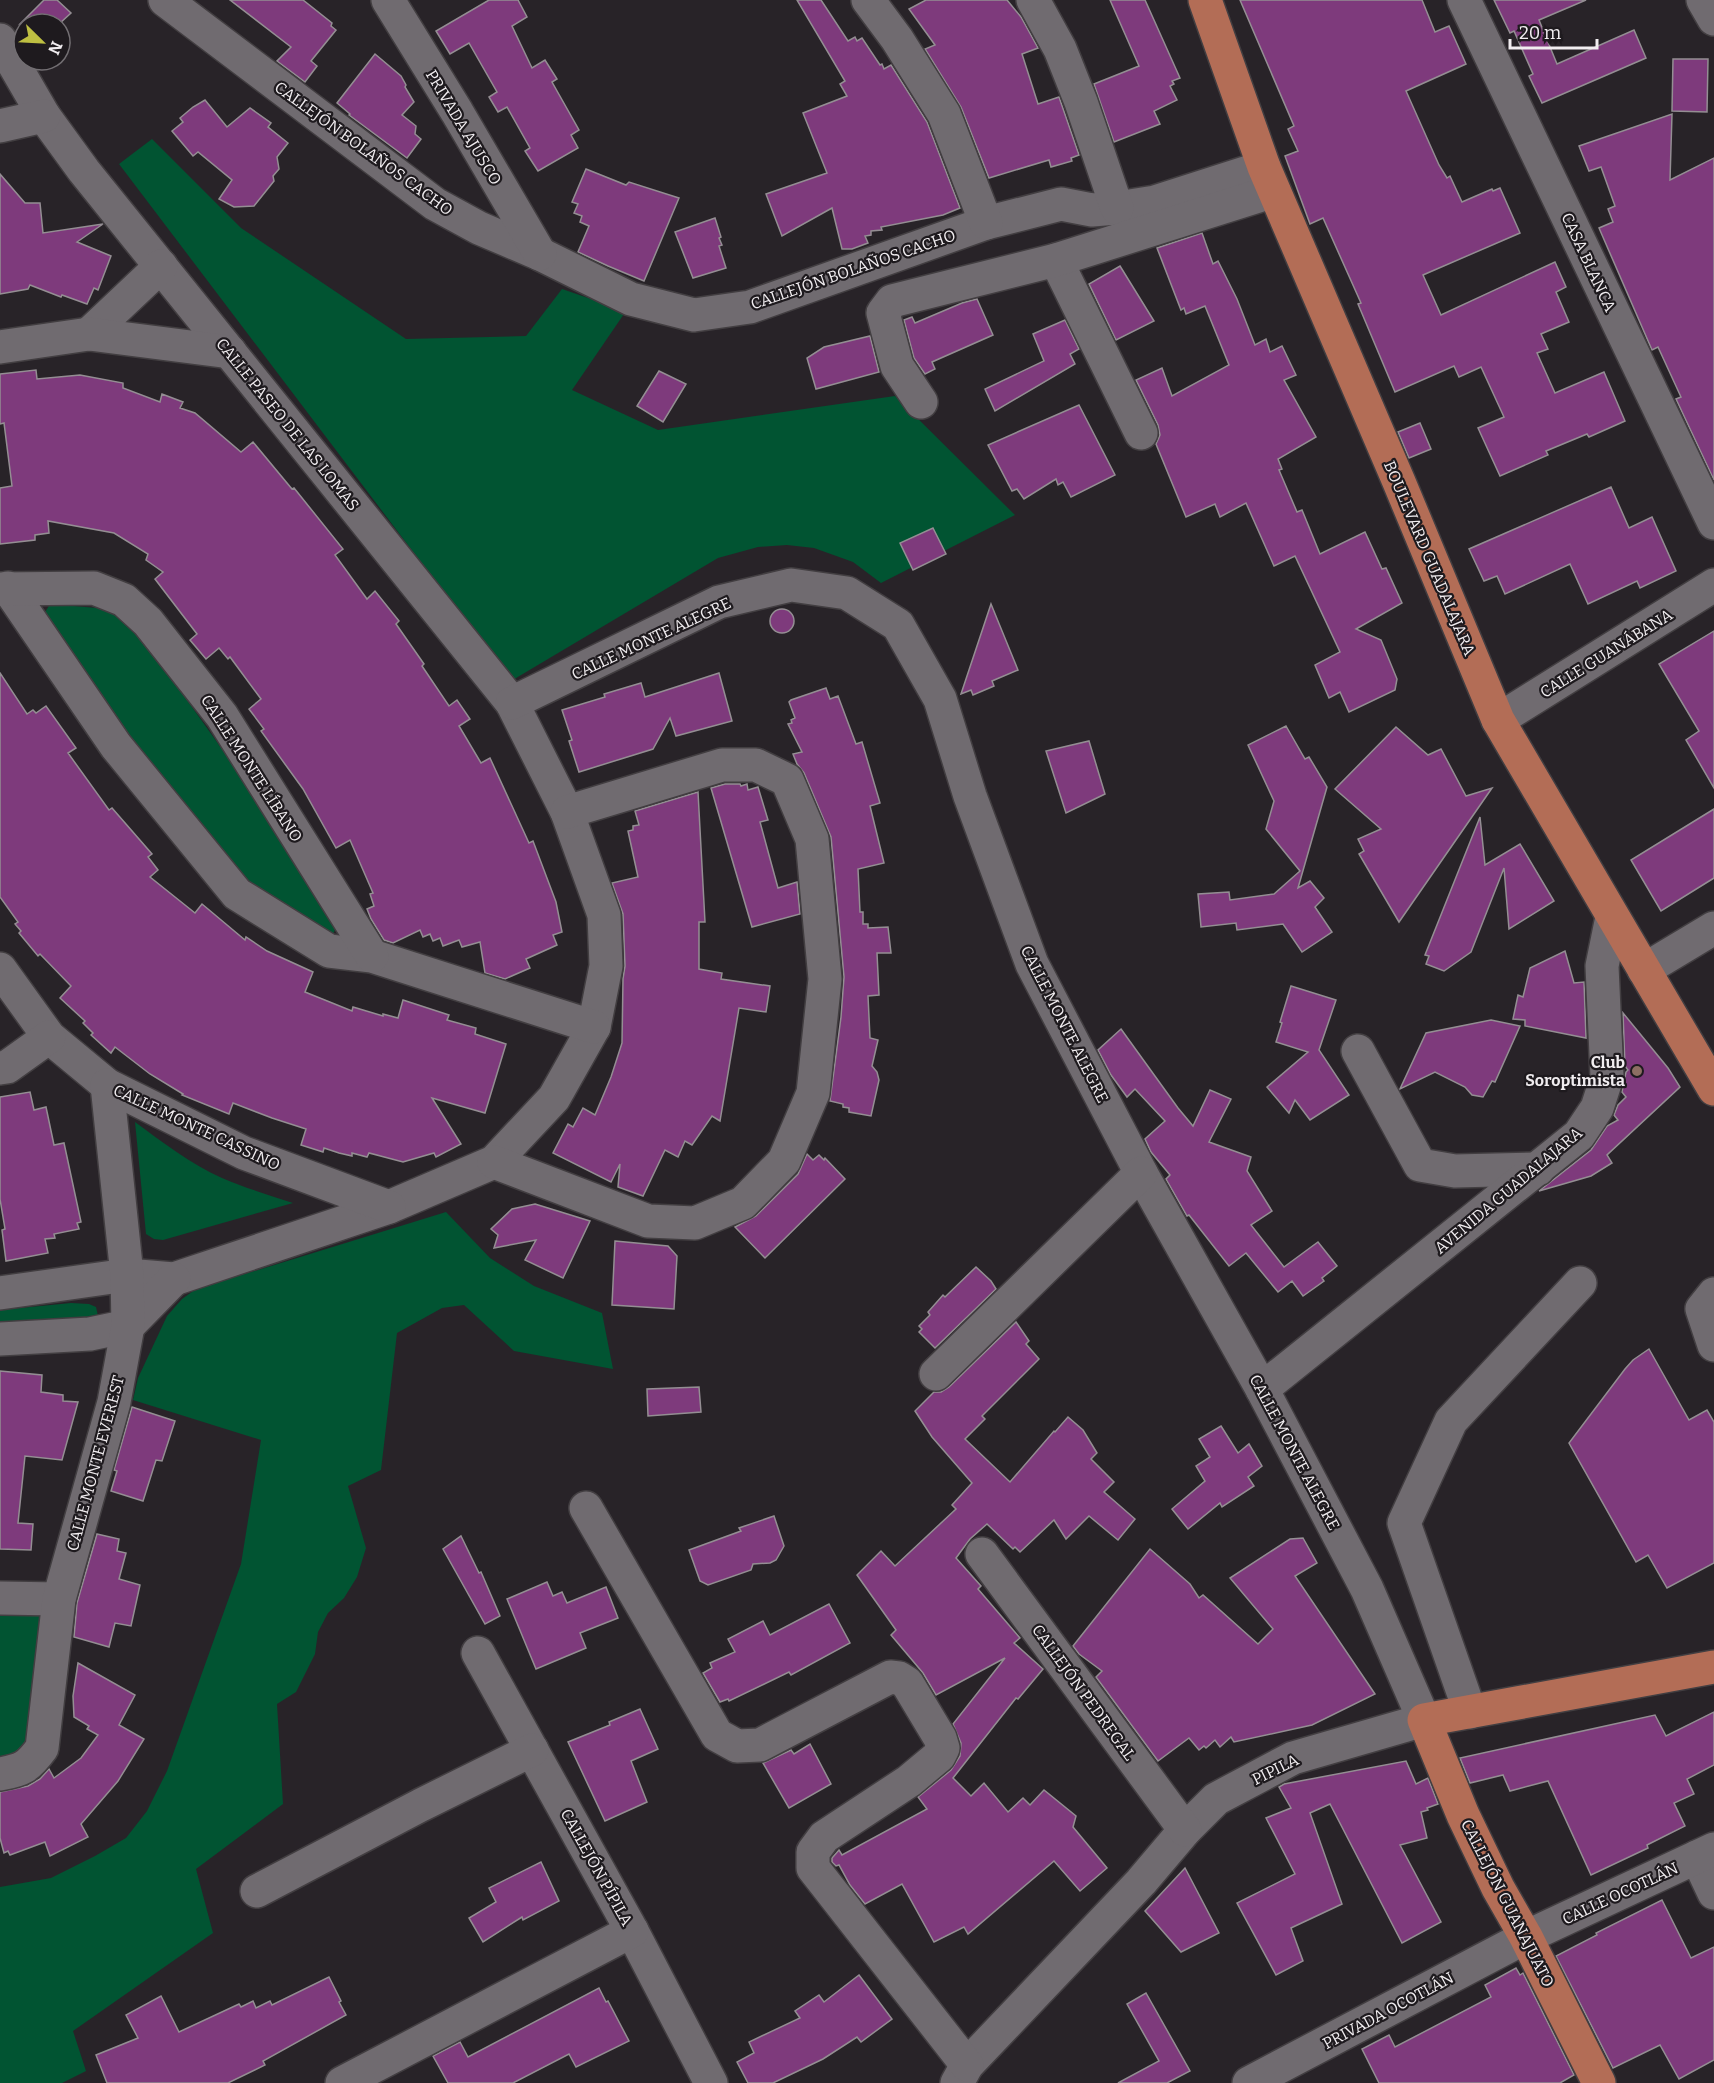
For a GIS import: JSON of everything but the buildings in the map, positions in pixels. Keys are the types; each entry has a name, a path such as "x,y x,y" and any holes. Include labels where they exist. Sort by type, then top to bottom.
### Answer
{"main road":[{"name":"BOULEVARD GUADALAJARA","path":"1205,0 1269,179 1498,720 1714,1089"},
{"name":"PIPILA","path":"1424,1720 1714,1667"},
{"name":"CALLEJÓN GUANAJUATO","path":"1424,1720 1463,1815 1498,1888 1526,1937 1599,2083"}],"street":[{"name":"CALLEJÓN BOLAÑOS CACHO","path":"165,0 435,204 479,228 540,254 631,299 694,315 750,307 986,223 1061,204 1092,210 1117,208 1269,179"},
{"name":"PRIVADA AJUSCO","path":"388,0 540,254"},
{"path":"868,0 897,39 944,114 986,223"},
{"path":"1033,0 1060,49 1081,102 1117,208"},
{"name":"CASA BLANCA","path":"1464,0 1714,523"},
{"path":"1703,0 1714,19"},
{"name":"CALLE PASEO DE LAS LOMAS","path":"0,40 44,116 84,171 512,703 567,812 603,915 606,966 594,1027 554,1098 494,1162"},
{"path":"0,126 44,116"},
{"path":"921,402 897,366 883,313 892,301 1056,260 1269,179"},
{"path":"1056,260 1141,433"},
{"path":"89,334 161,266"},
{"path":"0,347 89,334 230,352"},
{"name":"CALLE MONTE ALEGRE","path":"512,703 719,603 791,585 847,593 898,625 940,699 970,796 1032,964 1141,1173 1262,1389 1367,1590 1424,1720"},
{"name":"CALLE GUANÁBANA","path":"1498,720 1714,585"},
{"name":"CALLE MONTE LÍBANO","path":"4,589 94,588 124,600 148,622 222,716 372,957"},
{"name":"CALLE MONTE LÍBANO","path":"4,589 116,746 237,894 329,951 372,957 594,1027"},
{"path":"0,1293 127,1275 174,1279 389,1207 494,1162 648,1221 695,1223 743,1203 784,1161 813,1093 825,979 812,839 787,780 756,765 722,765 567,812"},
{"name":"AVENIDA GUADALAJARA","path":"1262,1389 1579,1135 1597,1108 1607,1077 1602,966 1612,917"},
{"path":"1644,970 1714,928"},
{"name":"CALLE MONTE CASSINO","path":"0,969 49,1037 107,1085 244,1153 389,1207"},
{"path":"0,1068 7,1067 49,1037"},
{"path":"1358,1051 1420,1166 1455,1171 1538,1168"},
{"name":"CALLE MONTE CASSINO","path":"107,1085 127,1275 128,1326"},
{"path":"936,1374 1141,1173"},
{"path":"0,1338 90,1334 128,1326 174,1279"},
{"path":"1470,1712 1404,1523 1451,1421 1580,1283"},
{"path":"1714,1294 1702,1309 1714,1345"},
{"name":"CALLE MONTE EVEREST","path":"0,1774 23,1770 42,1748 59,1599 114,1402 128,1326"},
{"path":"586,1508 717,1735 737,1746 760,1745 890,1677 899,1678 907,1683 940,1738 943,1748 939,1756 909,1781 824,1837 813,1852 813,1868 962,2074"},
{"name":"CALLEJÓN PEDREGAL","path":"982,1554 1185,1830"},
{"path":"0,1599 59,1599"},
{"name":"CALLEJÓN PÍPILA","path":"478,1653 632,1931 711,2083"},
{"name":"PIPILA","path":"962,2074 1216,1799 1293,1758 1424,1720"},
{"path":"257,1891 532,1750"},
{"path":"1705,1853 1714,1893"},
{"name":"CALLE OCOTLÁN","path":"1526,1937 1705,1853"},
{"path":"342,2083 632,1931"},
{"name":"PRIVADA OCOTLÁN","path":"1249,2083 1526,1937"}],"green space":[{"path":"152,139 241,228 406,339 526,336 562,289 626,311 572,390 658,430 895,396 1015,515 881,583 853,562 814,548 787,545 758,547 718,558 511,681 119,164"},
{"path":"50,604 109,609 140,634 259,801 336,927 332,937 248,887 125,741 44,614"},
{"path":"135,1122 210,1172 239,1185 293,1203 163,1240 154,1239 146,1234"},
{"path":"446,1212 490,1258 534,1286 602,1313 613,1369 514,1351 464,1305 442,1308 397,1333 381,1470 348,1486 366,1548 357,1577 344,1598 328,1613 318,1632 315,1654 296,1692 277,1704 283,1804 196,1869 213,1933 73,2031 86,2071 62,2083 0,2083 0,1887 51,1878 95,1856 126,1838 147,1811 167,1771 241,1564 261,1440 133,1400 138,1378 167,1316 182,1299 196,1289"},
{"path":"71,1303 89,1304 96,1307 98,1316 91,1322 0,1324 0,1310"},
{"path":"0,1611 51,1616 39,1743 0,1771"}],"place":[{"name":"Club Soroptimista","path":"1637,1071"}]}
